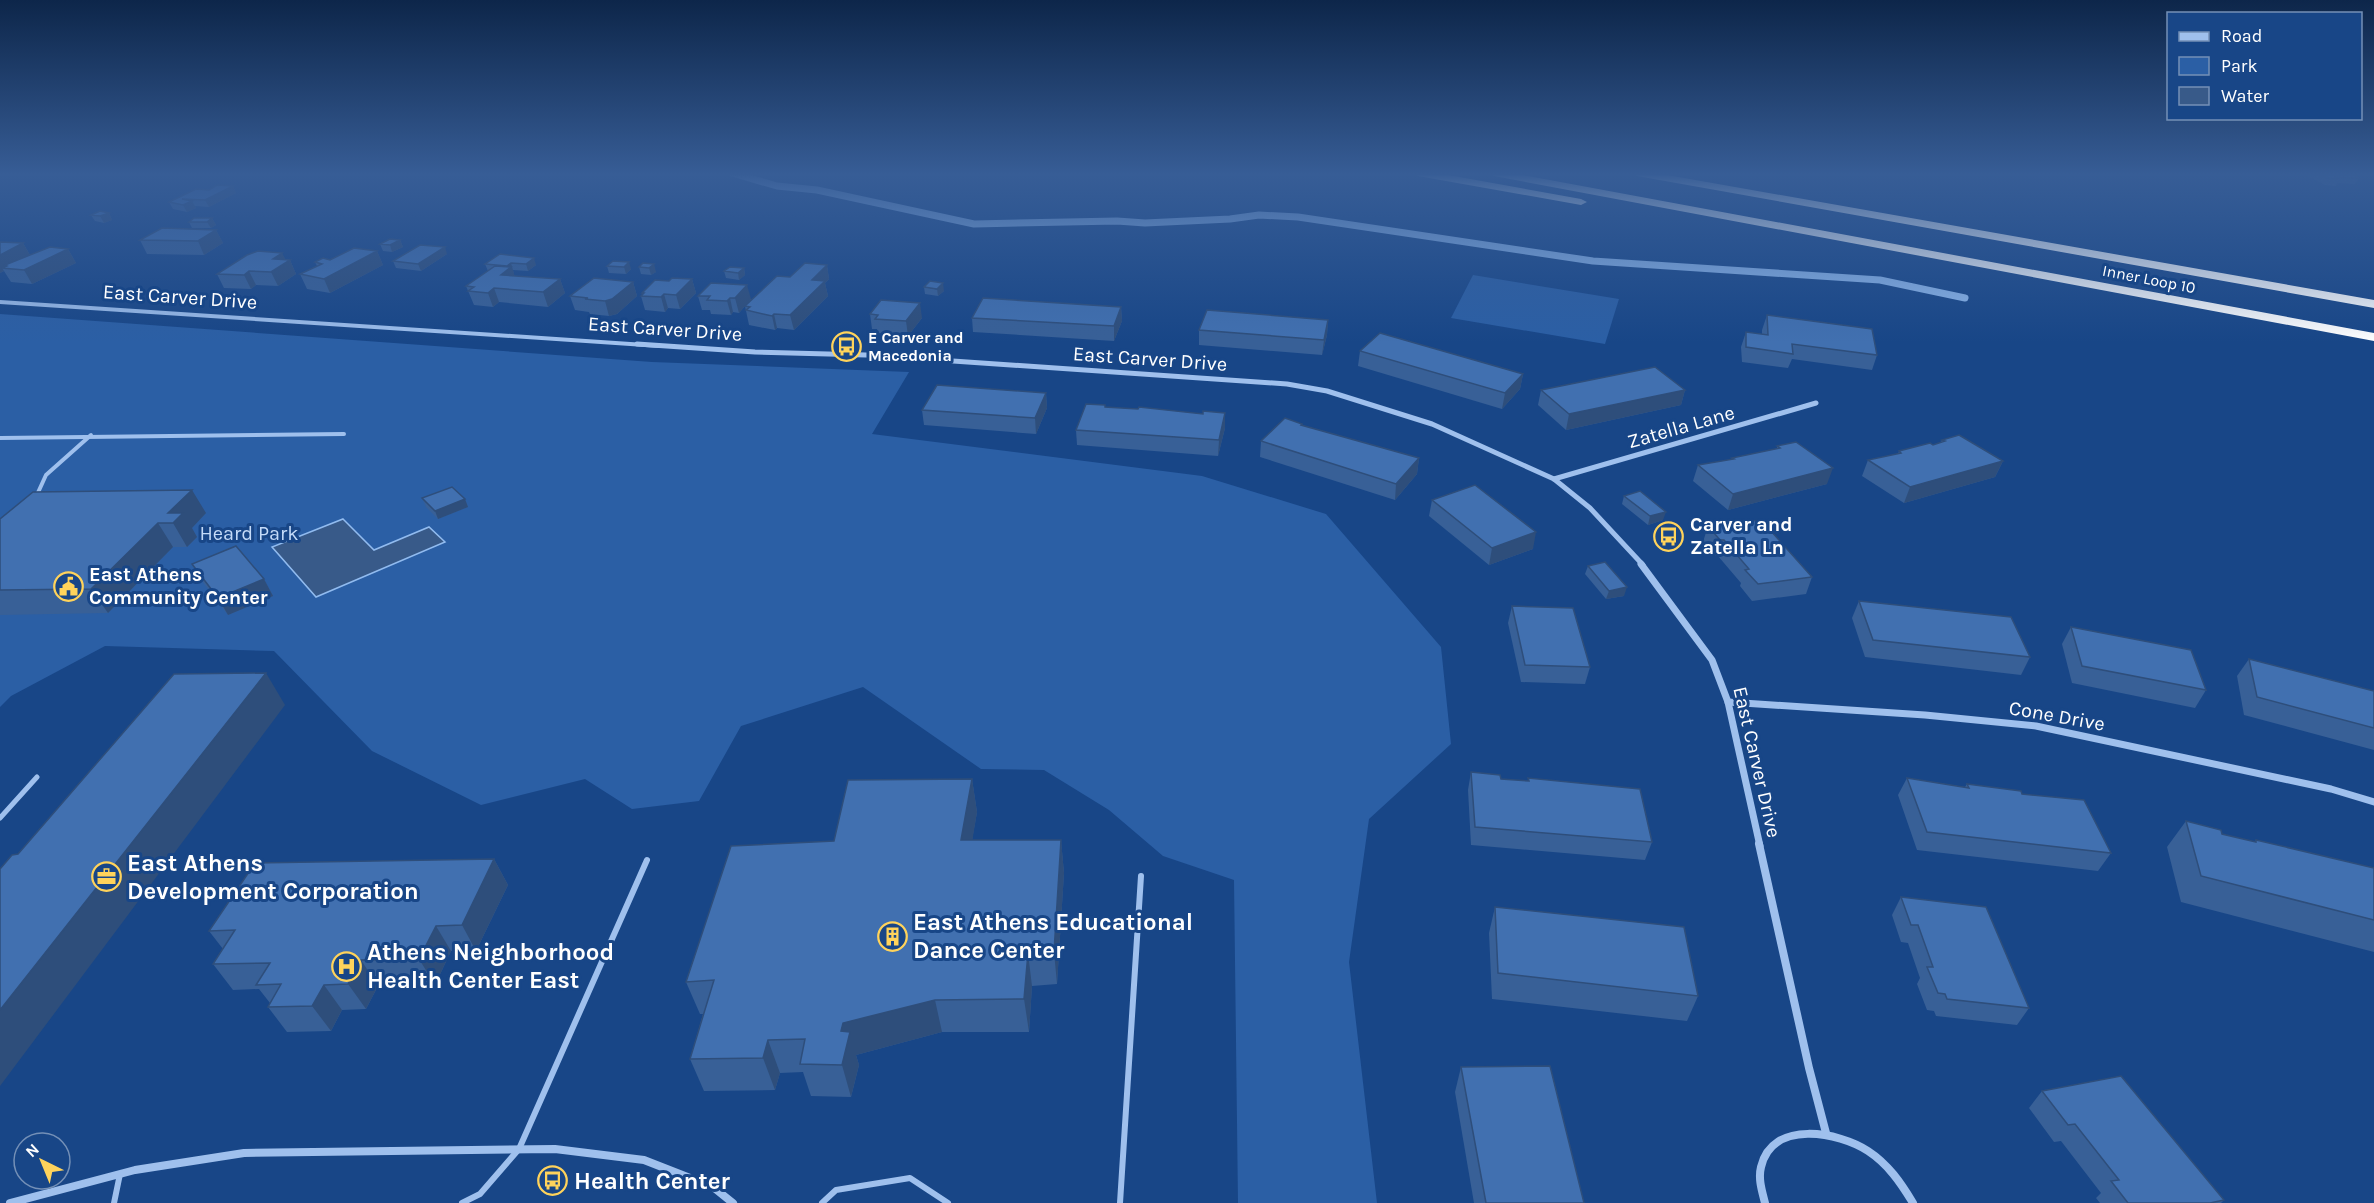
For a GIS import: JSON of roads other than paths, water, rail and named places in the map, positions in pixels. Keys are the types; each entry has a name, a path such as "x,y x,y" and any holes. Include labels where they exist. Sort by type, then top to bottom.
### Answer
{"highway":[{"path":"1736,229 2225,310"},
{"name":"Inner Loop 10","path":"1794,229 2374,337"},
{"path":"1950,229 2374,304"}],"street":[{"name":"East Carver Drive","path":"0,302 755,352 866,355 1287,384 1327,391 1432,424 1554,479 1590,508 1638,559 1712,660 1728,702 1809,1068 1826,1133"},
{"name":"Zatella Lane","path":"1554,479 1816,404"},
{"name":"Cone Drive","path":"1728,702 1925,715 2036,726 2331,789 2374,802"},
{"path":"1765,1203 1760,1179 1763,1161 1773,1146 1787,1137 1805,1132 1826,1133 1847,1140 1881,1161 1903,1185 1913,1203"},
{"path":"10,1203 120,1174 243,1153 555,1149 644,1160 713,1187 733,1203"}],"lane":[{"path":"0,438 91,435 344,434"},
{"path":"34,500 46,476 91,435"},
{"path":"0,818 37,777"},
{"path":"462,1203 480,1194 519,1149 647,860"},
{"path":"1120,1203 1141,876"},
{"path":"114,1203 120,1174"},
{"path":"822,1203 836,1191 910,1178 948,1203"}],"water":[{"path":"343,519 374,550 429,527 445,542 316,597 272,547"}],"waterway":[{"path":"1379,229 1593,261 1880,280 1965,298"}],"place":[{"name":"E Carver and Macedonia","path":"847,346"},
{"name":"Carver and Zatella Ln","path":"1669,536"},
{"name":"East Athens Community Center","path":"68,586"},
{"name":"East Athens Development Corporation","path":"106,877"},
{"name":"East Athens Educational Dance Center","path":"892,936"},
{"name":"Athens Neighborhood Health Center East","path":"346,966"},
{"name":"Health Center","path":"553,1181"}],"park label":[{"name":"Heard Park","path":"249,533"}]}
